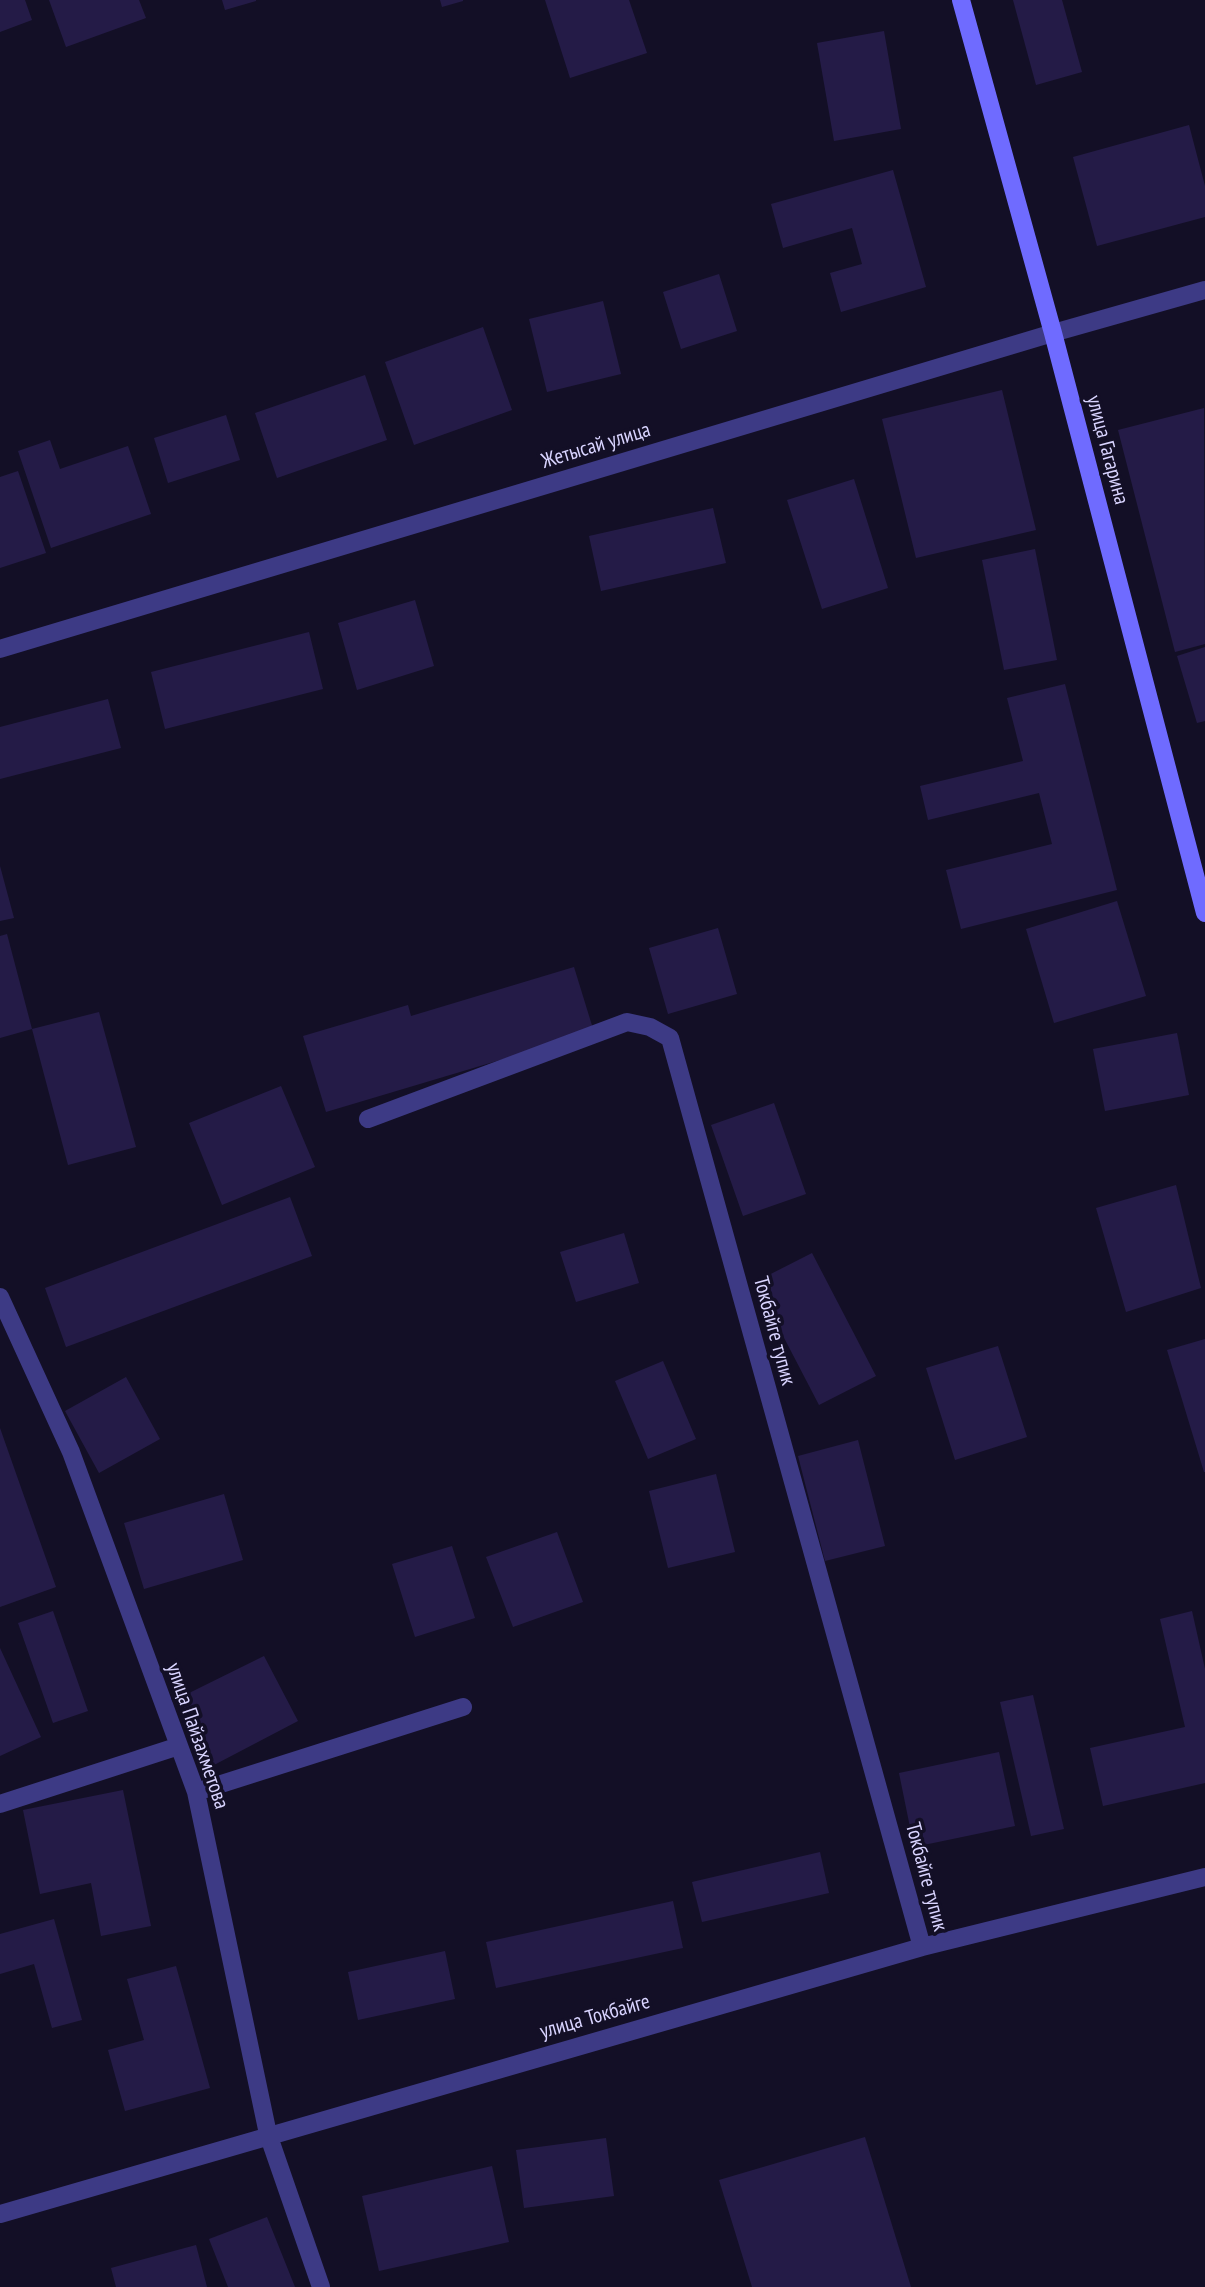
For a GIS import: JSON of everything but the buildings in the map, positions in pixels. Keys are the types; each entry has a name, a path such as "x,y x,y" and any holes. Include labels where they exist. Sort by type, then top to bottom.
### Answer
{"main road":[{"name":"улица Гагарина","path":"961,0 1053,333 1205,913"}],"street":[{"name":"Жетысай улица","path":"0,649 1053,333 1205,290"},
{"name":"Токбайге тупик","path":"368,1119 627,1022 650,1027 670,1038 922,1947"},
{"name":"улица Пайзахметова","path":"0,1297 71,1452 196,1792 268,2134 321,2287"},
{"path":"196,1792 464,1707"},
{"path":"0,1804 179,1746"},
{"name":"улица Токбайге","path":"0,2214 268,2134 922,1947 1205,1877"}]}
